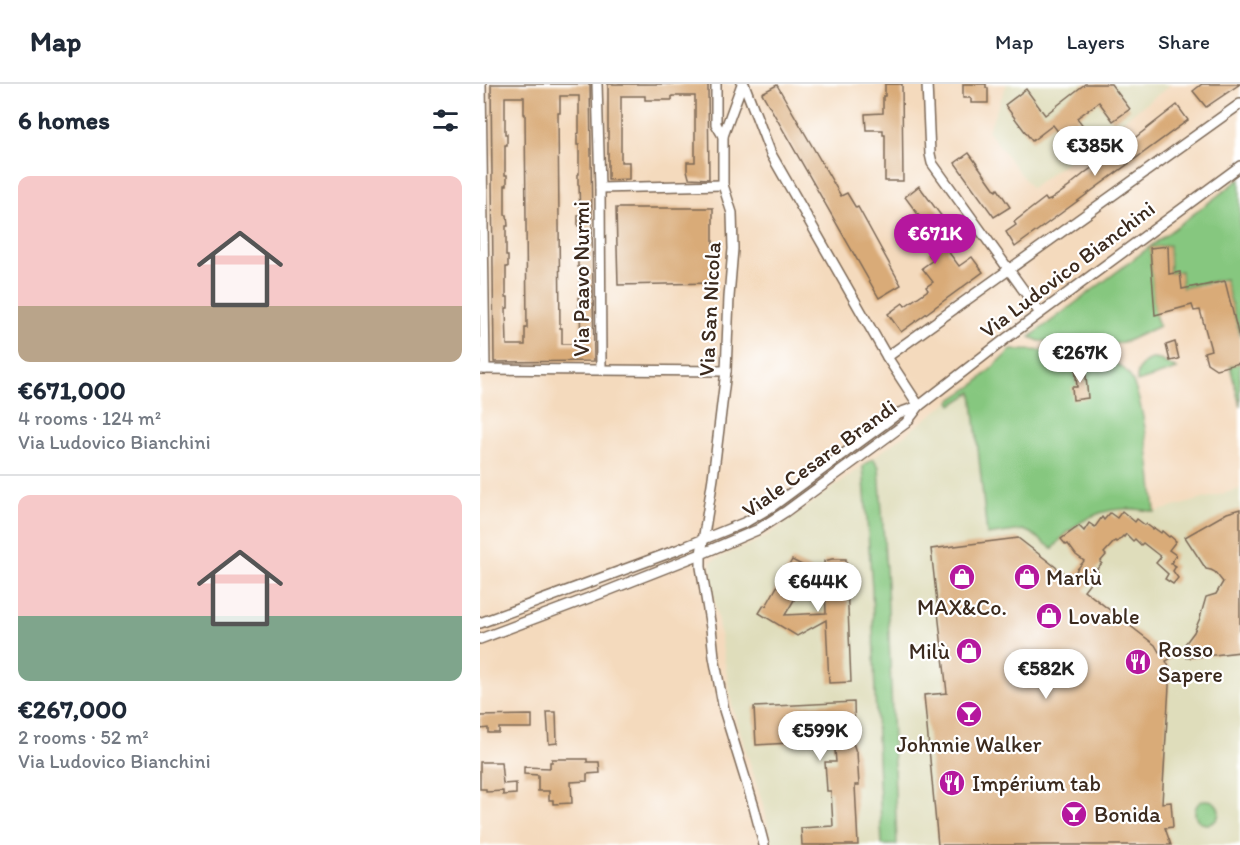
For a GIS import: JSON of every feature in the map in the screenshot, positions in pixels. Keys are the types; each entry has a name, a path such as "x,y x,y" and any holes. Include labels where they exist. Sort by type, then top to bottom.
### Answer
{"street":[{"path":"481,84 482,369 726,371"},
{"name":"Via Paavo Nurmi","path":"597,84 601,370"},
{"path":"716,84 717,124 723,136"},
{"path":"743,84 771,154 888,357 919,406"},
{"name":"Via San Nicola","path":"701,554 726,371 733,249 732,213 723,185 723,136 743,84"},
{"path":"927,84 932,163 1040,313"},
{"name":"Via Ludovico Bianchini","path":"888,357 1240,104"},
{"name":"Via Ludovico Bianchini","path":"919,406 1040,313 1240,166"},
{"name":"Via Paavo Nurmi","path":"600,188 723,185"},
{"name":"Viale Cesare Brandi","path":"480,623 746,522 899,413 919,406"},
{"name":"Viale Cesare Brandi","path":"480,639 749,534 785,513 906,423 919,406"},
{"path":"701,554 701,567 724,710 764,845"}],"shaded area":[{"path":"1007,84 1169,84 1031,188 988,131"},
{"path":"1011,350 1144,417 1155,512 1240,489 1240,845 773,845 732,706 712,585 711,561 758,541 780,527 974,385"}],"green space":[{"path":"1240,179 1240,337 1225,279 1182,288 1181,271 1170,273 1169,245 1150,248 1155,314 1159,326 1127,341 1106,346 1039,341 1030,337"},
{"path":"1011,350 1085,354 1113,362 1124,369 1137,394 1142,414 1155,512 1126,509 1112,510 1092,516 1074,527 1053,549 1023,530 987,535 972,392 952,405 950,401 974,385"},
{"path":"1153,359 1177,369 1137,382 1140,367"},
{"path":"1240,363 1240,406 1230,366"},
{"path":"873,458 879,467 887,585 897,845 882,845 872,588 863,466"},
{"path":"1207,800 1212,801 1218,807 1218,817 1212,823 1207,824 1202,823 1196,817 1195,812 1196,807 1202,801"}],"building":[{"path":"491,84 590,84 594,361 494,362","holes":["560,96 579,96 577,145 579,145 580,255 578,255 578,267 580,267 581,344 562,344 562,328 560,328 558,113 560,113","505,97 524,97 527,328 525,328 525,345 507,345 506,226 508,226 507,215 505,215 505,185 507,185"]},
{"path":"608,84 708,84 709,179 689,178 687,170 687,162 695,162 695,96 672,96 672,100 645,100 645,96 621,96 621,162 629,162 629,179 608,180"},
{"path":"885,84 902,84 903,181 885,181 885,135 883,135 883,130 866,130 865,114 883,113"},
{"path":"963,84 986,84 988,103 971,103 971,98 963,98"},
{"path":"1085,84 1111,84 1130,109 1113,121 1099,102 1077,118 1092,137 1073,151 1053,125 1032,141 1005,105 1026,89 1045,115"},
{"path":"1202,84 1240,84 1206,107 1193,91"},
{"path":"777,85 841,196 847,193 856,208 858,207 901,285 879,298 762,93"},
{"path":"1177,105 1188,120 1015,247 1006,232 1016,225 1014,222 1045,198 1047,201 1050,200 1070,186"},
{"path":"969,153 1010,207 994,217 955,163"},
{"path":"919,186 960,241 947,250 959,266 972,257 983,272 901,332 888,314 903,303 905,306 928,290 926,287 933,282 922,268 933,260 928,254 938,247 932,238 934,236 905,197"},
{"path":"616,208 713,208 713,283 618,285"},
{"path":"1168,246 1169,274 1180,272 1182,289 1225,281 1240,341 1240,363 1216,369 1207,363 1204,352 1211,350 1200,310 1194,311 1192,305 1155,315 1150,248"},
{"path":"1175,342 1179,359 1170,361 1166,345"},
{"path":"1075,366 1085,366 1088,398 1073,400 1072,387 1077,387"},
{"path":"1240,509 1240,652 1187,658 1182,648 1194,632 1206,597 1216,594 1223,582 1215,572 1206,569 1185,537 1227,513"},
{"path":"1122,511 1135,522 1137,519 1161,533 1162,531 1176,541 1169,550 1176,555 1171,563 1176,566 1173,571 1178,578 1173,584 1165,579 1168,574 1156,563 1161,557 1143,543 1141,545 1135,539 1133,541 1126,534 1117,542 1115,541 1104,553 1106,555 1096,570 1098,572 1084,590 1155,645 1159,652 1167,646 1173,657 1166,661 1170,669 1162,803 1171,802 1173,827 1165,828 1171,845 938,845 924,695 947,693 931,549 1018,538 1070,578 1084,561 1061,539 1079,526 1084,531 1089,523 1095,527 1102,517 1104,520 1110,513 1117,518"},
{"path":"846,559 851,682 829,683 826,620 797,636 759,613 764,605 766,606 792,560 812,570 785,615 826,613 824,561"},
{"path":"854,702 855,737 851,737 857,752 859,785 855,785 858,845 802,845 801,828 833,826 831,791 827,791 825,762 836,762 832,744 842,736 841,721 805,722 806,742 756,745 754,707"},
{"path":"547,712 556,712 557,743 549,744"},
{"path":"532,715 532,728 499,728 499,733 488,733 488,728 481,729 480,716"},
{"path":"552,759 587,759 587,762 599,762 600,773 587,774 587,781 571,782 572,803 553,804 553,800 549,800 549,791 538,791 538,775 524,774 524,767 550,768"},
{"path":"480,762 501,762 503,784 516,783 516,794 503,795 503,791 486,792 486,789 480,789"}],"place":[{"name":"MAX&Co.","path":"962,577"},
{"name":"Marlù","path":"1027,577"},
{"name":"Lovable","path":"1049,616"},
{"name":"Milù","path":"969,651"},
{"name":"Rosso Sapere","path":"1138,662"},
{"name":"Johnnie Walker","path":"969,714"},
{"name":"Impérium tab","path":"952,783"},
{"name":"Bonida","path":"1074,814"}]}
